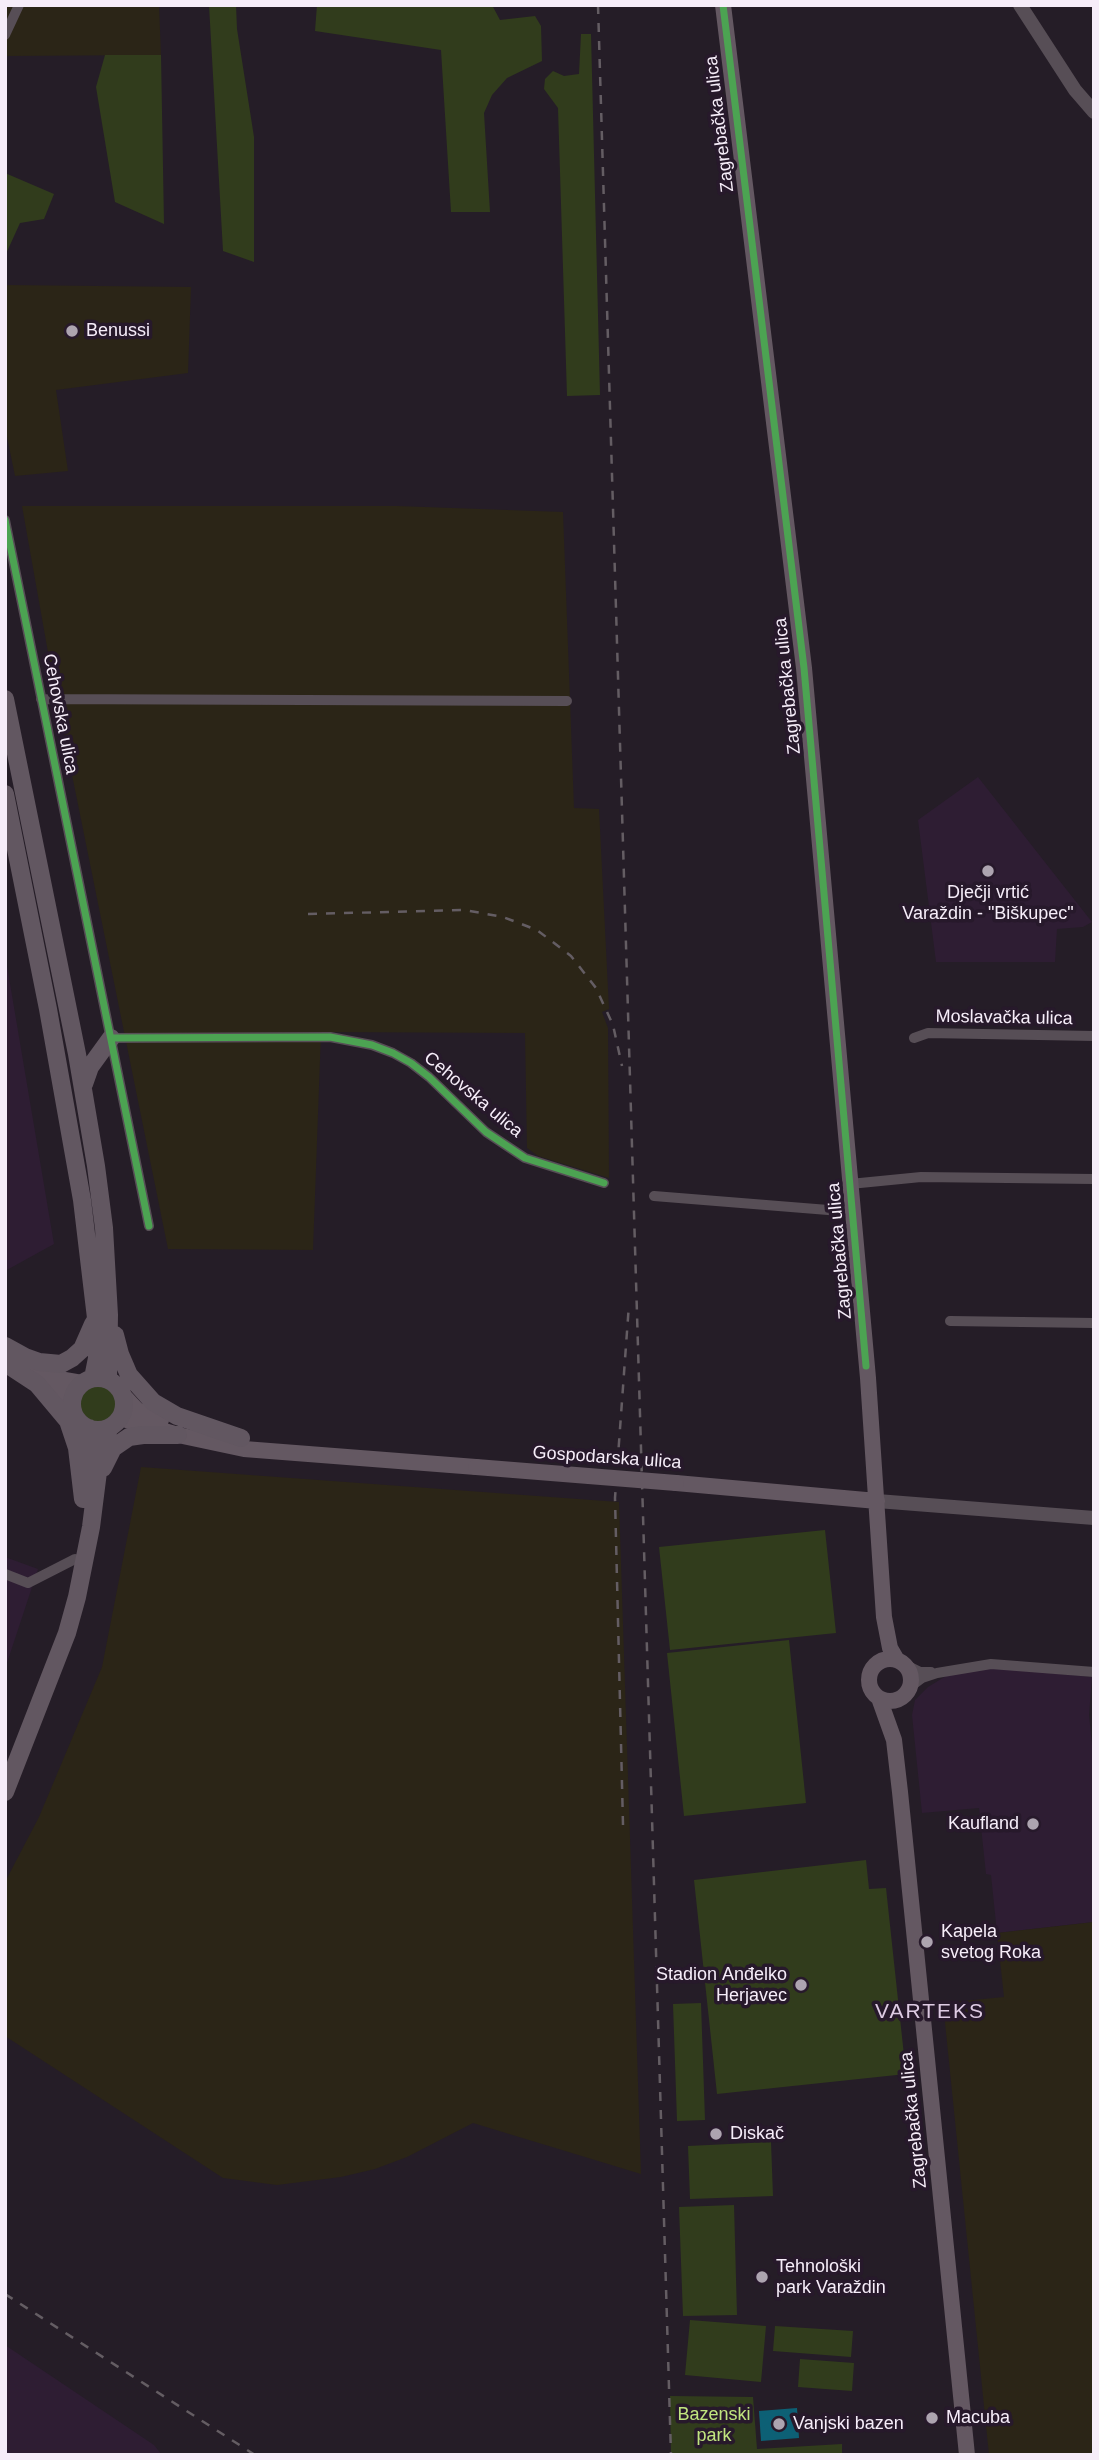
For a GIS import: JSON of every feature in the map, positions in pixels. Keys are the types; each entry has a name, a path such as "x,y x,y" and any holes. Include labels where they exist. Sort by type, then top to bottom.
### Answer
{"main road":[{"name":"Zagrebačka ulica","path":"723,5 804,668 853,1212 884,1617 890,1647 911,1676 897,1711 894,1740 967,2455"},
{"path":"5,699 83,1087 104,1228 103,1317 94,1380 73,1397 72,1405"},
{"path":"5,794 68,1117 103,1317 135,1384 153,1402 177,1416 272,1450"},
{"path":"83,1087 90,1066 111,1038"},
{"path":"5,1346 39,1362 61,1364 82,1349 103,1317"},
{"path":"5,1355 59,1379 114,1383 137,1410 156,1419 240,1438"},
{"path":"5,1355 56,1387 72,1405 77,1420 89,1428 96,1430 115,1423"},
{"path":"5,1363 37,1384 68,1421 90,1493"},
{"path":"53,1671 101,1448 123,1411 123,1395"},
{"name":"Gospodarska ulica","path":"115,1423 220,1445 877,1501"},
{"path":"7,1790 62,1650 77,1597 90,1493 89,1428"},
{"path":"90,1493 108,1456 122,1441 136,1435 178,1435"},
{"name":"Zagrebačka ulica","path":"884,1617 881,1650 869,1676 869,1683 879,1698 894,1740"},
{"path":"875,1665 885,1659 901,1662"},
{"path":"879,1698 890,1701 906,1693"}],"street":[{"path":"5,35 19,5"},
{"path":"1020,5 1075,90 1094,112"},
{"name":"Cehovska ulica","path":"5,520 149,1226"},
{"name":"Cehovska ulica","path":"41,699 567,701"},
{"name":"Moslavačka ulica","path":"914,1038 928,1034 1094,1036"},
{"name":"Cehovska ulica","path":"111,1038 330,1037 372,1045 393,1053 420,1070 486,1132 525,1158 604,1183"},
{"path":"850,1184 921,1177 1094,1179"},
{"name":"Zagrebačka ulica","path":"654,1196 853,1212"},
{"path":"950,1321 1094,1323"},
{"name":"Gospodarska ulica","path":"877,1501 1094,1518"},
{"path":"5,1574 28,1583 75,1559"},
{"path":"901,1662 920,1672 937,1673"},
{"path":"906,1693 922,1678 937,1673 1000,1663 1094,1672"},
{"path":"5,1767 7,1790"}],"shaded area":[{"path":"5,5 159,5 161,55 5,56"},
{"path":"5,285 191,287 188,373 56,390 68,471 15,476 5,427"},
{"path":"22,506 397,506 563,512 574,808 599,809 609,1009 602,1012 608,1028 609,1178 538,1156 527,1148 525,1033 321,1032 313,1250 168,1249 54,686"},
{"name":"Dječji vrtić Varaždin - \"Biškupec\"","path":"978,777 1092,922 1083,927 1057,929 1055,962 936,962 918,820"},
{"path":"5,954 54,1244 5,1271"},
{"path":"141,1467 619,1502 641,2174 473,2123 407,2157 375,2169 341,2177 277,2185 223,2178 5,2036 5,1882 39,1817 102,1667"},
{"path":"5,1557 38,1569 5,1669"},
{"path":"990,1667 1092,1677 1089,1715 1094,1764 1094,1922 997,1933 991,1875 986,1874 979,1808 922,1813 912,1715 915,1700 928,1687 946,1676"},
{"name":"VARTEKS","path":"1094,1922 1094,2455 989,2455 943,2003 1004,1997 997,1933"},
{"path":"5,2345 154,2445 162,2455 5,2455"}],"green space":[{"path":"209,5 236,5 237,29 254,137 254,262 223,251"},
{"path":"317,5 492,5 500,20 535,16 541,26 542,61 507,78 492,95 484,113 490,212 451,212 441,50 315,31"},
{"path":"581,34 591,34 600,395 567,396 558,108 544,89 545,79 553,71 564,76 579,74"},
{"path":"105,55 161,55 164,224 115,202 96,87"},
{"path":"5,173 54,194 44,219 20,223 5,256"},
{"path":"99,1384 107,1385 113,1390 118,1396 118,1412 113,1418 107,1423 99,1424 91,1423 85,1418 80,1412 79,1404 80,1396 85,1390 91,1385"},
{"path":"825,1530 836,1633 670,1650 659,1547"},
{"path":"789,1640 806,1803 684,1816 667,1653"},
{"name":"Stadion Anđelko Herjavec","path":"866,1860 869,1889 886,1888 906,2074 717,2094 694,1880"},
{"path":"701,2003 705,2120 677,2121 673,2004"},
{"path":"771,2142 773,2196 690,2199 688,2146"},
{"path":"734,2205 737,2315 683,2316 679,2207"},
{"path":"690,2320 766,2326 761,2382 685,2375"},
{"path":"775,2326 853,2331 851,2357 773,2351"},
{"path":"800,2359 854,2363 852,2391 798,2387"},
{"name":"Bazenski park","path":"670,2396 753,2397 757,2449 842,2444 842,2455 671,2455"}],"water":[{"name":"Vanjski bazen","path":"797,2408 799,2438 761,2441 759,2411"}],"railway":[{"path":"598,5 671,2455"},
{"path":"308,914 465,910 503,917 537,930 571,956 596,988 613,1025 622,1066"},
{"path":"623,1825 615,1498 629,1304"},
{"path":"5,2294 255,2455"}],"cycle path":[{"path":"723,5 804,668 866,1366"},
{"path":"5,520 149,1226"},
{"path":"111,1038 330,1037 372,1045 411,1063 486,1132 525,1158 604,1183"}],"place":[{"name":"Benussi","path":"72,331"},
{"name":"Dječji vrtić Varaždin - \"Biškupec\"","path":"988,871"},
{"name":"Kaufland","path":"1033,1824"},
{"name":"Kapela svetog Roka","path":"927,1942"},
{"name":"Stadion Anđelko Herjavec","path":"801,1985"},
{"name":"Diskač","path":"716,2134"},
{"name":"Tehnološki park Varaždin","path":"762,2277"},
{"name":"Macuba","path":"932,2418"},
{"name":"Vanjski bazen","path":"779,2424"}],"district":[{"name":"VARTEKS","path":"930,2012"}]}
